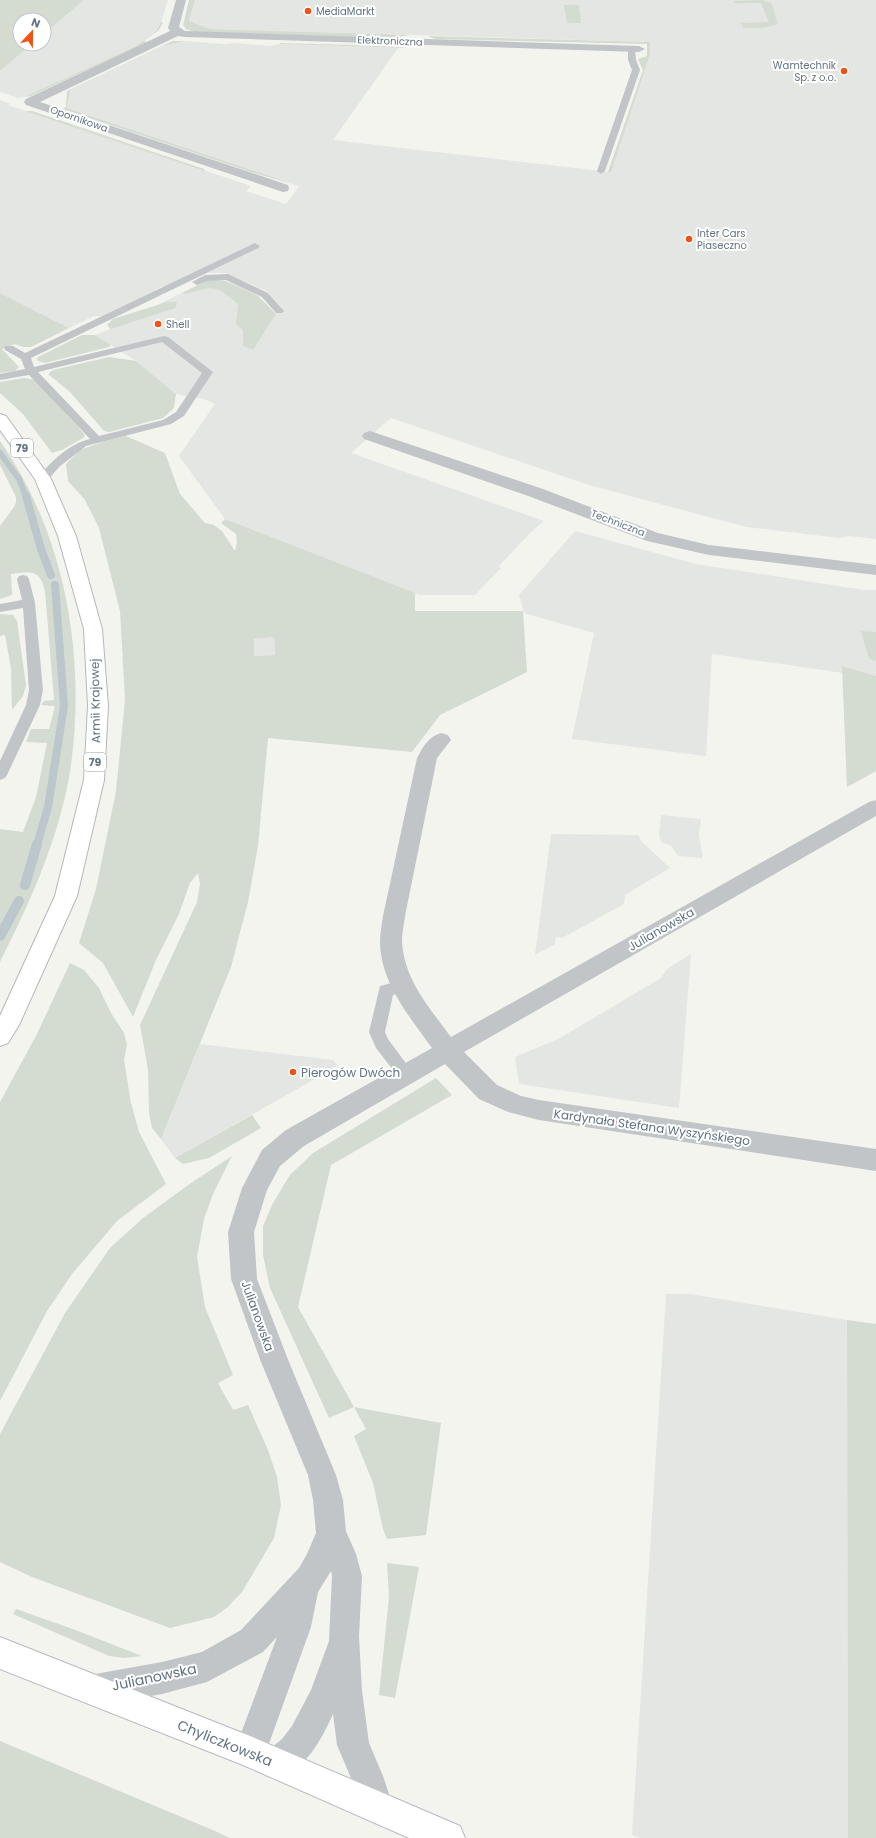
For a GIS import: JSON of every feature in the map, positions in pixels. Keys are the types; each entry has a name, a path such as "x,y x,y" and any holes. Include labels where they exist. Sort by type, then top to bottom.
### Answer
{"main road":[{"name":"Armii Krajowej","path":"0,419 43,479 67,536 93,629 98,706 94,780 66,896 11,1018 0,1036"},
{"name":"Chyliczkowska","path":"0,1653 263,1758 448,1838"}],"street":[{"path":"177,32 172,28 181,0"},
{"name":"Elektroniczna","path":"177,32 199,35 635,48"},
{"name":"Opornikowa","path":"177,32 30,102 283,188"},
{"name":"Techniczna","path":"370,436 537,493 653,537 709,550 876,570"},
{"path":"441,740 433,747 427,758 394,916 391,941 398,977 408,996 447,1050"},
{"name":"Julianowska","path":"376,1806 367,1776 353,1745 346,1691 344,1636 347,1576 341,1554 331,1533 328,1500 322,1475 275,1362 244,1279 241,1232 255,1188 271,1158 295,1138 447,1050 876,807"},
{"name":"Kardynała Stefana Wyszyńskiego","path":"447,1050 488,1092 517,1105 539,1110 876,1160"},
{"name":"Julianowska","path":"95,1690 162,1678 207,1666 252,1641 310,1579 318,1565 331,1533"},
{"name":"Julianowska","path":"263,1758 301,1607 304,1585"},
{"name":"Julianowska","path":"263,1758 295,1748 317,1717 323,1703 344,1636"}],"lane":[{"path":"600,171 636,70 632,60 635,48"},
{"path":"25,357 255,246"},
{"path":"140,302 161,299 205,278 217,276 237,281 265,295 279,311"},
{"path":"0,377 164,339 208,372 180,414 167,422 96,439 82,444 55,465 43,479"},
{"path":"9,348 25,357 31,371 96,439"},
{"path":"0,775 33,705 36,690 30,603 23,579"},
{"path":"0,608 30,603"},
{"path":"403,986 386,990 377,1032 382,1043 406,1074"}],"shaded area":[{"path":"0,0 84,0 52,27 52,12 12,12 12,52 23,52 0,71"},
{"path":"84,0 168,0 160,26 136,46 24,97 18,98 0,92 0,71 23,52 52,52 52,27"},
{"path":"189,0 195,0 189,21 210,29 410,35 392,38 194,32 186,29 183,25"},
{"path":"195,0 876,0 876,539 849,536 839,538 747,527 589,485 391,418 351,453 544,521 529,534 498,567 501,568 475,595 419,595 225,519 179,456 215,404 204,399 176,394 136,361 95,335 110,329 107,325 113,319 155,306 206,281 225,281 244,288 258,296 276,314 281,307 267,291 225,273 207,273 172,290 163,286 106,316 94,316 69,328 0,293 0,100 11,104 8,105 251,186 246,191 286,204 299,186 67,108 70,90 162,46 185,41 270,46 280,44 398,48 333,140 610,172 650,54 650,42 210,29 189,21"},
{"path":"763,0 772,4 778,24 763,28 743,28 741,23 769,22 761,3 735,3 734,1"},
{"path":"564,5 579,5 581,23 567,23"},
{"path":"161,22 163,22 159,30 144,41 147,42 31,96 24,97 136,46 154,33"},
{"path":"428,36 650,42 650,54 611,172 608,172 643,70 638,59 647,56 647,44 435,39"},
{"path":"173,41 185,41 162,46 70,90 67,108 299,186 254,173 63,109 66,107 67,91 166,44"},
{"path":"280,44 395,46 406,48"},
{"path":"25,111 32,111 204,169 205,171"},
{"path":"206,281 225,281 258,296 276,314 253,350 243,346 243,330 236,324 238,304 224,293 214,288 202,289 185,294 182,293"},
{"path":"0,293 69,328 31,347 23,347 15,344 2,349 19,367 15,371 0,373"},
{"path":"167,302 177,302 175,308 111,329 107,325 113,319"},
{"path":"82,335 95,335 111,345 109,347 45,363 38,361 38,357"},
{"path":"109,357 136,361 176,394 174,408 163,418 109,432 104,431 70,392 48,374 53,370"},
{"path":"24,378 36,380 85,435 83,438 62,450 52,453 23,414 0,393 0,382"},
{"path":"126,436 165,453 180,494 205,523 214,525 222,531 235,551 237,542 236,534 221,523 225,519 415,593 415,611 523,611 527,672 440,715 412,752 268,738 258,846 248,902 231,967 161,1139 152,1128 149,1113 148,1070 140,1025 197,902 200,884 198,873 190,883 179,914 156,960 133,1017 103,963 79,943 96,889 116,791 125,700 120,611 99,528 85,500 68,481 66,464 80,450 105,441","holes":["274,637 275,655 254,656 254,639"]},
{"path":"0,441 23,478 41,516 56,557 66,599 73,642 76,686 75,729 70,772 59,821 42,870 22,917 0,962 0,829 23,832 36,797 47,743 26,742 31,729 49,729 55,706 41,705 44,701 54,700 45,591 43,584 37,575 33,573 24,572 11,574 12,595 0,599 0,526 14,507 16,497 0,465"},
{"path":"575,531 696,564 864,590 876,590 876,771 847,787 843,673 712,654 706,756 572,739 594,633 524,613 519,595"},
{"path":"0,614 13,615 17,621 26,685 23,696 12,710 11,668 5,635 0,636"},
{"path":"861,631 876,632 876,661 869,659"},
{"path":"274,637 275,655 254,656 254,639"},
{"path":"842,666 876,676 876,771 847,787"},
{"path":"661,815 701,819 699,835 703,858 678,856 671,846 661,842 659,835"},
{"path":"551,834 639,835 640,840 670,868 625,895 624,904 562,938 556,937 555,944 535,955"},
{"path":"691,954 679,1108 519,1084 515,1057 560,1038 661,978 667,969"},
{"path":"70,963 84,970 99,988 111,1013 124,1033 127,1045 124,1060 131,1103 139,1132 166,1184 117,1221 72,1274 47,1311 0,1401 0,1102 37,1034"},
{"path":"200,1044 333,1060 338,1066 175,1158 161,1139"},
{"path":"436,1078 452,1095 331,1165 298,1307 354,1407 329,1418 270,1288 263,1255 263,1226 273,1203 290,1175 313,1153"},
{"path":"252,1115 261,1128 209,1158 183,1164 175,1158"},
{"path":"232,1156 213,1194 204,1219 197,1257 205,1307 233,1375 218,1383 233,1410 248,1405 268,1450 277,1477 281,1505 274,1538 242,1592 228,1607 214,1617 170,1628 32,1577 0,1562 0,1434 65,1313 110,1248 143,1218 191,1183"},
{"path":"666,1294 690,1294 847,1320 848,1838 640,1838 632,1835"},
{"path":"847,1320 876,1324 876,1838 848,1838"},
{"path":"354,1407 441,1423 426,1535 387,1539 383,1529 373,1483 354,1436 366,1429"},
{"path":"387,1563 419,1567 395,1698 379,1695 389,1597"},
{"path":"16,1609 142,1656 124,1658 109,1656 13,1614"},
{"path":"0,1741 215,1831 230,1838 0,1838"}],"waterway":[{"path":"0,453 19,479 26,497"},
{"path":"26,496 41,549 51,575"},
{"path":"37,845 48,807 64,706 55,585"},
{"path":"25,885 37,844"},
{"path":"0,936 19,901"}],"place":[{"name":"MediaMarkt","path":"308,11"},
{"name":"Wamtechnik Sp. z o.o.","path":"844,71"},
{"name":"Inter Cars Piaseczno","path":"689,239"},
{"name":"Shell","path":"158,324"},
{"name":"Pierogów Dwóch","path":"293,1072"}]}
